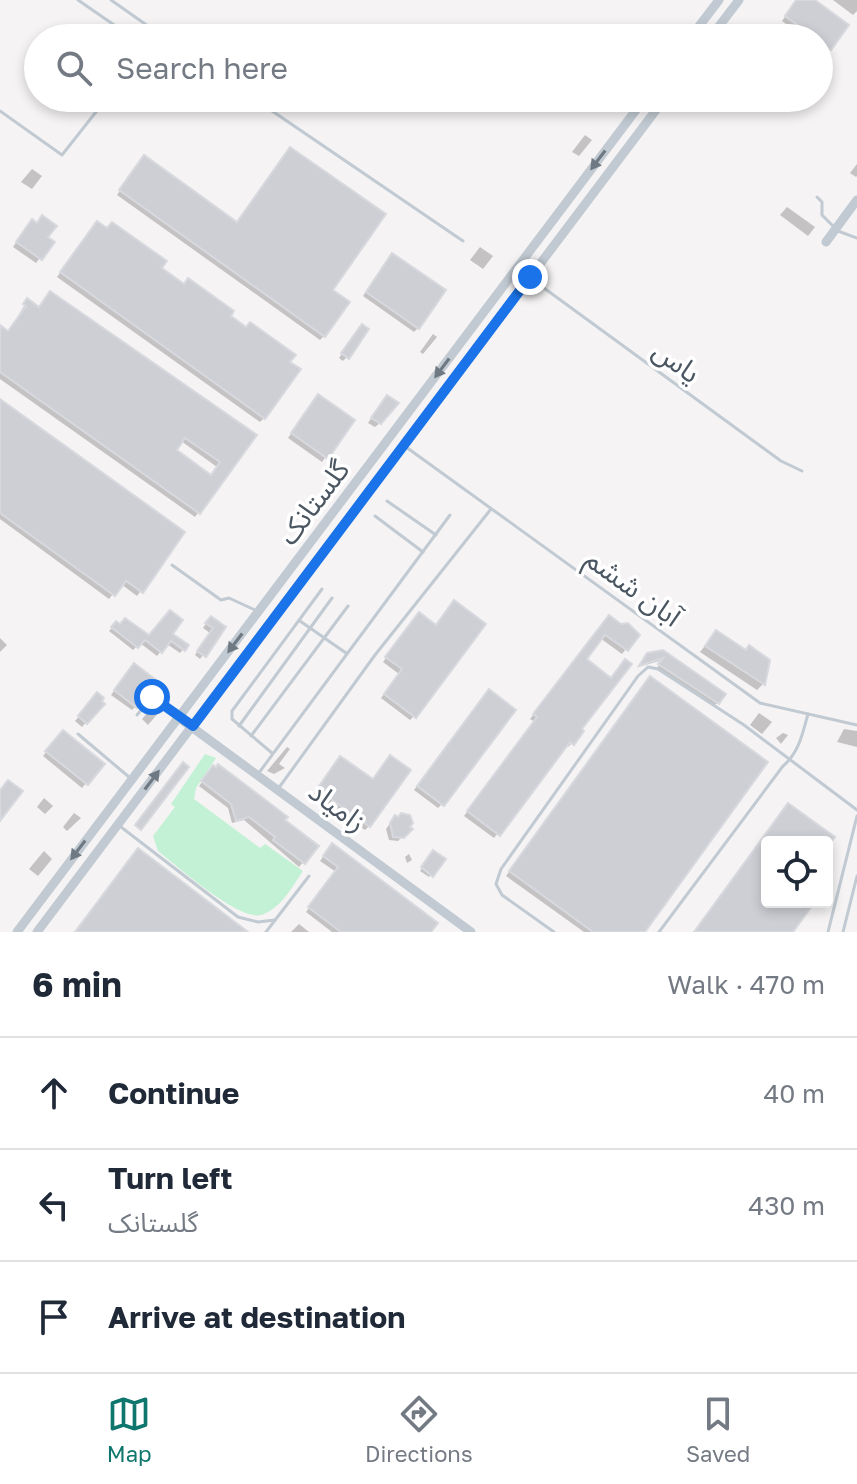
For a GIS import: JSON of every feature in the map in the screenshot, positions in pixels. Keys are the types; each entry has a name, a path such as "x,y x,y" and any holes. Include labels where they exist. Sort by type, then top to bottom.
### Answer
{"street":[{"path":"701,24 719,0"},
{"path":"721,24 739,0"},
{"name":"گلستانک","path":"17,932 634,112"},
{"name":"گلستانک","path":"37,932 654,112"},
{"path":"826,242 857,200"},
{"name":"زامیاد","path":"178,717 471,932"}],"lane":[{"path":"78,0 113,24"},
{"path":"111,0 145,24"},
{"path":"0,111 62,155 96,112"},
{"path":"274,112 463,241"},
{"path":"817,197 822,202 822,215 840,233 857,238"},
{"name":"یاس","path":"530,277 781,461 802,471"},
{"name":"آبان ششم","path":"403,446 760,703 857,725"},
{"path":"387,501 436,535"},
{"path":"278,789 375,655 491,509"},
{"path":"258,774 450,515"},
{"path":"375,516 423,552"},
{"path":"172,565 221,600 229,598 240,601 258,612"},
{"path":"272,753 239,726 231,717 232,711 322,589"},
{"path":"239,726 332,598"},
{"path":"251,736 348,606"},
{"path":"299,620 346,653"},
{"path":"554,932 502,895 496,884 501,869 638,676 648,667 658,669 732,717 857,810"},
{"path":"137,715 152,697 178,717"},
{"path":"659,932 790,761 808,714"},
{"path":"78,734 132,779"},
{"path":"828,932 857,816"},
{"path":"118,825 238,917 258,922 275,920"},
{"path":"266,932 309,876"},
{"path":"843,932 857,876"}],"green space":[{"path":"205,754 216,758 196,788 194,799 260,848 265,844 303,871 280,903 261,915 238,910 158,851 153,836 175,807 171,804"}],"building":[{"path":"796,0 815,0 849,25 833,47 833,24 796,24 785,16"},
{"path":"290,147 386,214 333,290 350,302 325,337 119,190 144,155 237,222"},
{"path":"42,215 57,226 48,237 55,242 42,260 16,242 32,219 37,223"},
{"path":"97,221 107,228 112,222 167,261 162,268 184,284 188,278 234,311 231,316 246,327 250,322 296,355 290,362 301,369 265,419 60,272"},
{"path":"392,253 446,290 419,329 366,292"},
{"path":"50,291 257,435 200,514 0,372 0,325 8,331 26,306 23,304 27,298 39,307","holes":["185,438 220,462 211,475 177,450"]},
{"path":"362,324 369,329 349,359 341,353"},
{"path":"318,394 355,420 328,459 291,433"},
{"path":"387,395 399,403 381,424 371,418"},
{"path":"0,399 185,532 143,593 126,581 115,596 0,513"},
{"path":"454,600 486,624 416,718 384,694 402,669 385,657 419,612 436,625"},
{"path":"170,610 183,620 173,634 189,645 185,651 171,641 162,653 145,640 138,648 111,627 125,618 149,635"},
{"path":"609,615 621,624 628,623 640,635 628,651 605,635 587,659 611,678 625,659 632,664 582,729 584,731 574,745 570,742 500,836 467,811 537,717 533,714"},
{"path":"211,616 226,627 206,657 197,651 213,628 205,623"},
{"path":"716,630 746,650 749,645 770,660 765,685 705,646"},
{"path":"663,650 726,694 719,704 658,664 663,658 639,666 647,653"},
{"path":"134,663 156,680 137,708 114,690"},
{"path":"650,676 768,762 645,932 593,932 509,871"},
{"path":"489,689 516,710 444,806 417,786"},
{"path":"97,692 104,698 102,701 105,704 87,724 78,716"},
{"path":"63,730 105,764 88,785 45,751"},
{"path":"390,755 411,770 370,827 317,789 340,756 373,779"},
{"path":"183,762 189,767 141,830 135,825"},
{"path":"218,764 288,817 285,820 319,846 305,864 249,817 236,821 231,804 201,781 213,765 216,767"},
{"path":"8,780 23,791 0,821 0,790"},
{"path":"788,803 835,837 833,840 833,836 764,836"},
{"path":"401,813 410,815 413,823 410,827 413,829 404,838 393,837 390,823 395,815 398,817"},
{"path":"761,840 761,908 811,908 793,932 694,932"},
{"path":"332,843 438,923 431,932 341,932 308,907 338,867 323,856"},
{"path":"138,848 248,932 75,932"},
{"path":"433,850 446,859 433,877 421,867"}],"route":[{"path":"152,697 193,726 530,277"}]}
